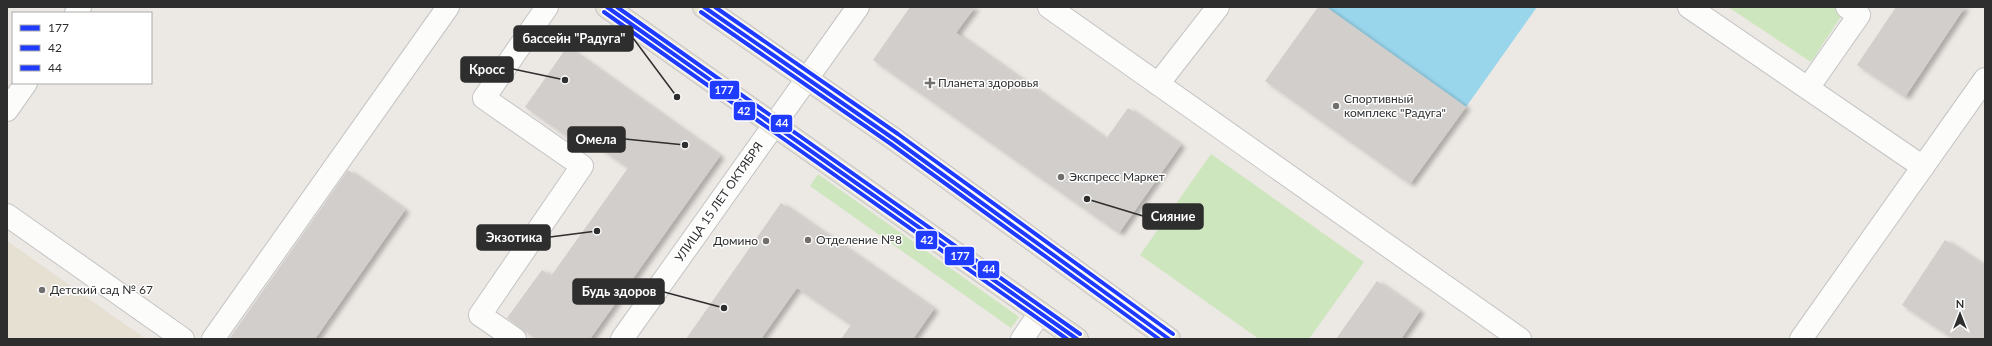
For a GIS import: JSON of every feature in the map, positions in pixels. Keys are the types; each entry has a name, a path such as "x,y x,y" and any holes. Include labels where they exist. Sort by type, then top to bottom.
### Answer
{"main road":[{"path":"607,7 1077,339"},
{"path":"704,7 894,139 1169,339"}],"street":[{"path":"213,339 448,7"},
{"path":"515,339 480,315 582,166 484,98 547,7"},
{"name":"УЛИЦА 15 ЛЕТ ОКТЯБРЯ","path":"622,339 858,7"},
{"path":"1049,7 1520,339"},
{"path":"1158,84 1218,7"},
{"path":"1808,88 1859,15 1847,7"},
{"path":"1692,8 1922,167"},
{"path":"7,110 25,84"},
{"path":"1801,339 1922,167 1982,88"},
{"path":"7,215 183,339"},
{"path":"1022,339 1040,313"}],"shaded area":[{"name":"Детский сад № 67","path":"7,241 146,339 7,339"}],"green space":[{"path":"1728,7 1842,7 1846,9 1811,62"},
{"path":"1211,154 1364,262 1309,339 1259,339 1140,255"},
{"path":"818,174 1019,317 1011,328 810,186"}],"water":[{"path":"1326,7 1537,7 1466,107"}],"building":[{"path":"910,7 975,7 956,33 1106,139 1128,108 1181,145 1119,233 873,60"},
{"path":"1318,7 1326,7 1466,107 1410,184 1265,81"},
{"path":"1896,7 1965,7 1905,97 1857,65"},
{"path":"567,47 720,156 590,339 536,339 507,318 542,270 551,276 628,168 580,134 575,142 525,107"},
{"path":"348,170 405,210 315,339 229,339"},
{"path":"781,203 934,309 913,339 841,339 851,325 797,288 761,339 686,339"},
{"path":"1945,240 1985,266 1985,339 1954,339 1902,305"},
{"path":"1377,281 1420,311 1401,339 1336,339"}],"transit line":[{"name":"177","path":"607,7 1077,339"},
{"name":"44","path":"617,7 1080,334"},
{"name":"177","path":"704,7 894,139 1169,339"},
{"name":"44","path":"715,7 898,134 1173,334"},
{"name":"42","path":"604,12 1067,339"},
{"name":"42","path":"701,12 891,144 1159,339"}],"place":[{"name":"Кросс","path":"565,80"},
{"name":"Планета здоровья","path":"930,83"},
{"name":"бассейн \"Радуга\"","path":"677,97"},
{"name":"Спортивный комплекс \"Радуга\"","path":"1336,106"},
{"name":"Омела","path":"685,145"},
{"name":"Экспресс Маркет","path":"1061,177"},
{"name":"Сияние","path":"1087,199"},
{"name":"Экзотика","path":"597,231"},
{"name":"Отделение №8","path":"808,240"},
{"name":"Домино","path":"766,241"},
{"name":"Детский сад № 67","path":"42,290"},
{"name":"Будь здоров","path":"724,308"}]}
